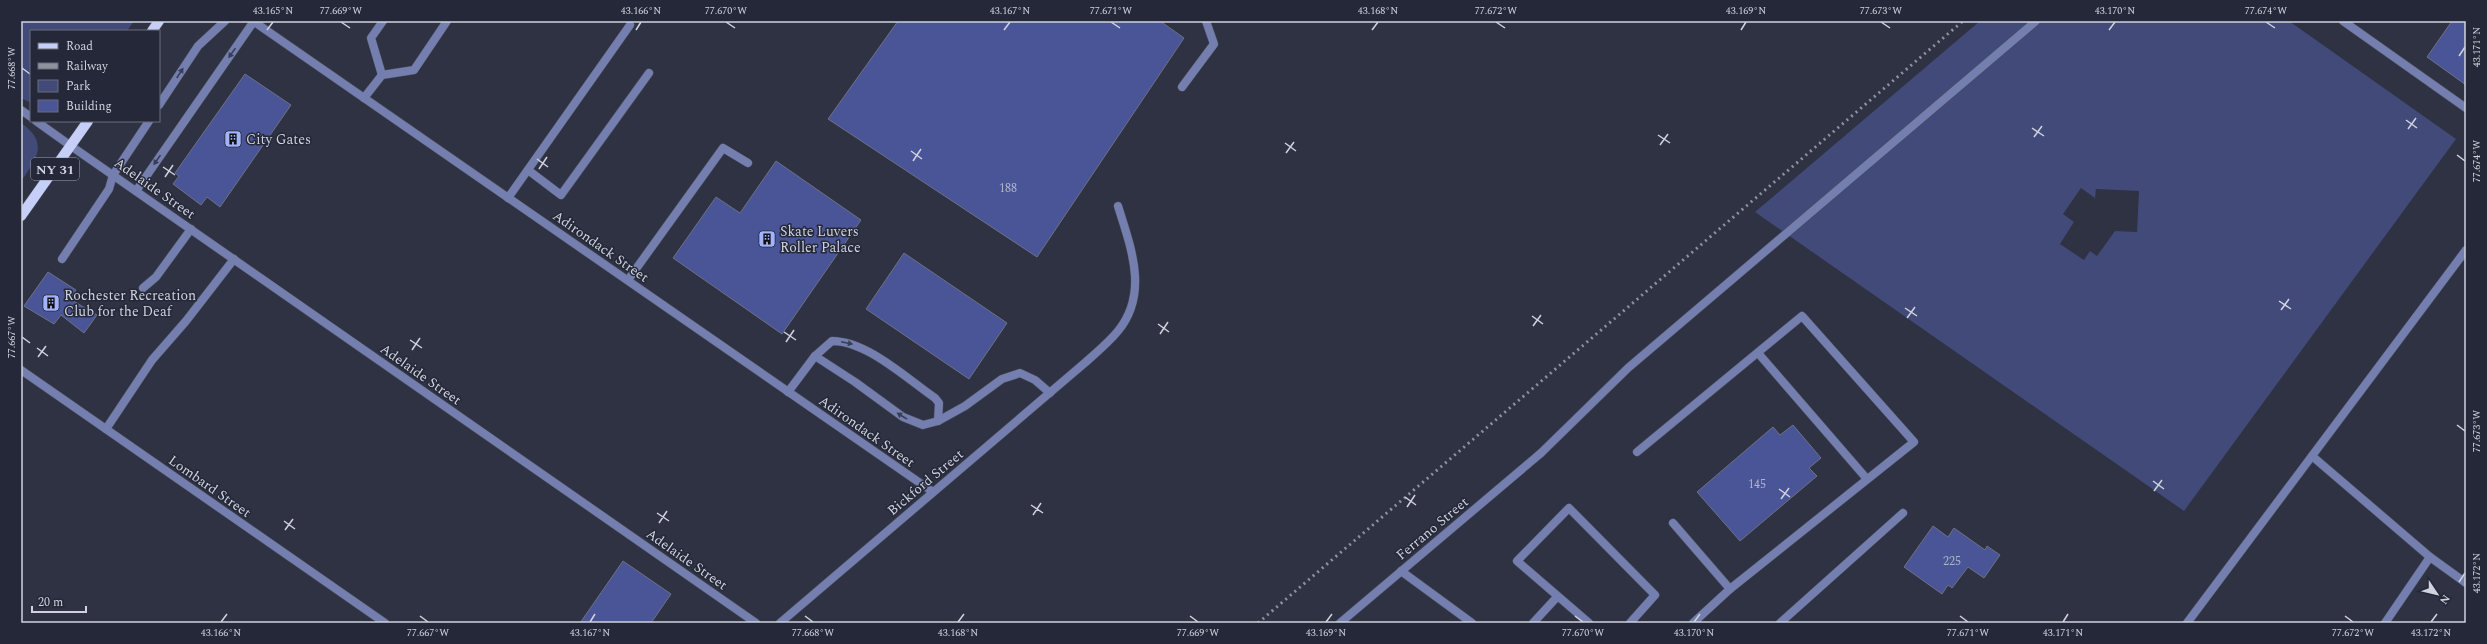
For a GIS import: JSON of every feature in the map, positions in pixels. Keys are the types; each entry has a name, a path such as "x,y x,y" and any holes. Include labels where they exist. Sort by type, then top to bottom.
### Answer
{"main road":[{"path":"153,30 159,21"},
{"name":"NY 31","path":"21,216 87,122"}],"street":[{"path":"160,103 198,46 225,21"},
{"path":"136,191 254,21"},
{"name":"Adirondack Street","path":"254,21 933,492"},
{"path":"382,74 371,38 383,21"},
{"path":"364,98 382,74 414,70 447,21"},
{"path":"1182,87 1214,44 1206,21"},
{"name":"Ferrano Street","path":"1340,623 1541,453 1628,368 2036,21"},
{"path":"2343,21 2466,108"},
{"path":"508,198 630,25"},
{"path":"528,170 561,195 649,73"},
{"path":"21,110 30,116"},
{"name":"Adelaide Street","path":"37,122 756,623"},
{"path":"62,259 109,189 113,175 148,122"},
{"path":"628,280 723,148 748,163"},
{"name":"Bickford Street","path":"780,623 1050,393 1087,361 1118,331 1134,301 1136,264 1118,206"},
{"path":"144,288 156,277 191,229"},
{"path":"2187,623 2466,250"},
{"path":"106,429 152,360 186,321 234,259"},
{"path":"1637,452 1802,316 1914,442 1730,588 1693,623"},
{"path":"788,392 814,356 832,341 846,341 860,346 935,398 939,403 938,421"},
{"path":"1758,352 1867,480"},
{"path":"814,356 856,382 903,417 923,425 938,421 965,406 1002,379 1020,373 1035,380 1050,393"},
{"name":"Lombard Street","path":"21,370 385,623"},
{"path":"2312,456 2430,557 2466,583"},
{"path":"1589,623 1556,597 1517,561 1568,508 1655,595 1630,623"},
{"path":"1780,623 1903,513"},
{"path":"1673,523 1730,588"},
{"path":"2385,623 2430,557"},
{"path":"1401,571 1472,623"},
{"path":"1533,623 1556,597"}],"green space":[{"path":"21,21 134,21 128,30 30,30 30,102 21,98"},
{"path":"1980,21 2289,21 2456,139 2184,511 1755,212","holes":["2081,188 2095,198 2096,189 2139,191 2137,232 2115,231 2097,256 2090,251 2084,260 2060,244 2074,222 2063,214"]},
{"path":"21,123 30,130 35,137 38,144 38,151 32,165 21,181"}],"building":[{"path":"898,21 1160,21 1184,38 1037,257 828,119"},
{"path":"2452,21 2466,21 2466,85 2427,57"},
{"name":"City Gates","path":"245,74 291,105 220,207 207,197 201,205 173,184 179,176 175,173"},
{"name":"Skate Luvers Roller Palace","path":"776,161 861,220 782,334 673,258 716,197 740,213"},
{"path":"904,253 1007,323 969,379 866,309"},
{"name":"Rochester Recreation Club for the Deaf","path":"48,272 76,290 70,299 97,315 84,333 61,315 54,324 24,306"},
{"path":"1793,425 1821,458 1809,468 1817,476 1740,541 1697,492 1773,427 1780,435"},
{"path":"1933,526 1948,537 1954,528 1985,550 1987,546 2000,555 1984,578 1968,567 1952,588 1948,585 1942,594 1904,567"},
{"path":"623,561 671,594 651,623 580,623"}],"railway":[{"path":"1258,623 1963,21"}],"place":[{"name":"City Gates","path":"233,139"},
{"name":"Skate Luvers Roller Palace","path":"767,239"},
{"name":"Rochester Recreation Club for the Deaf","path":"51,303"}]}
